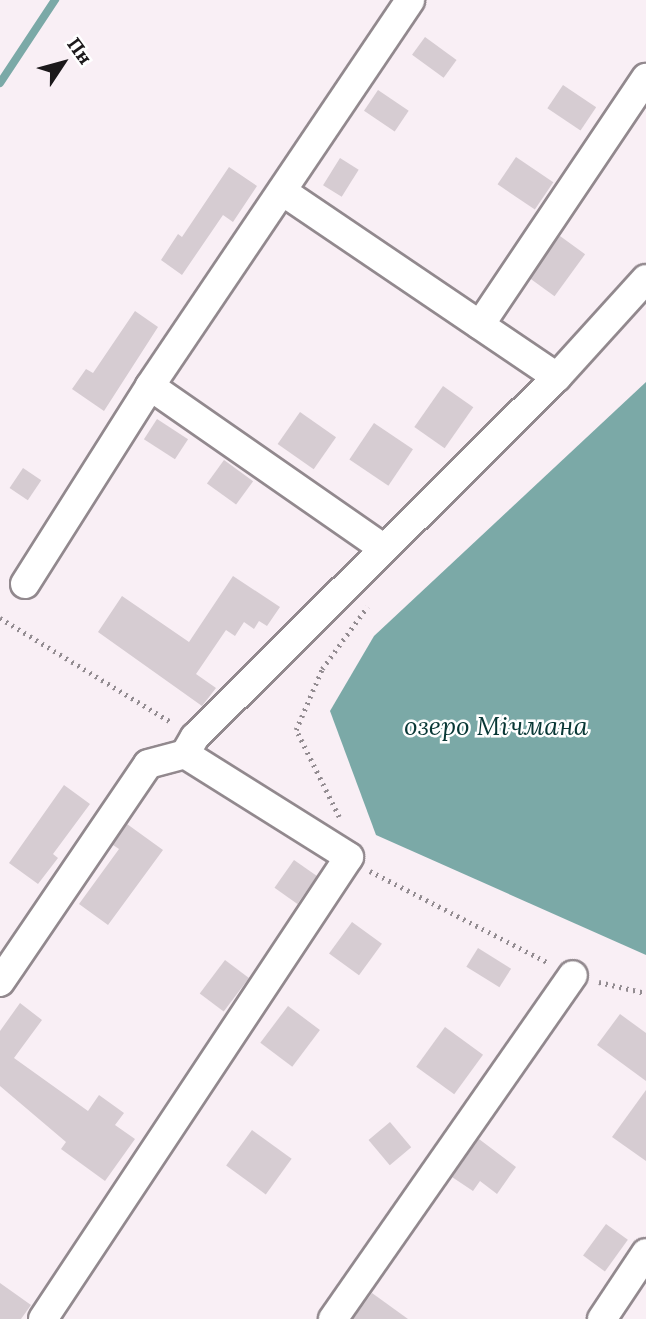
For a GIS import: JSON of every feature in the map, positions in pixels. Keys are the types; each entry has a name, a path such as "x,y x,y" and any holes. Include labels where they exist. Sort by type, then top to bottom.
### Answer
{"street":[{"path":"24,584 150,386 410,0"},
{"path":"480,325 646,78"},
{"path":"282,191 557,377"},
{"path":"0,982 148,764 190,745 375,555 557,377 646,279"},
{"path":"150,386 375,555"},
{"path":"43,1319 361,863 190,745"},
{"path":"333,1319 573,975"},
{"path":"602,1319 646,1253"}],"path":[{"path":"343,825 296,730 323,669 371,602 375,555"},
{"path":"0,618 190,745"},
{"path":"361,863 573,975 646,993"}],"water":[{"name":"озеро Мічмана","path":"646,382 646,955 376,835 330,711 374,636"}],"building":[{"path":"425,37 457,60 444,78 412,55"},
{"path":"563,85 596,107 581,131 547,108"},
{"path":"378,90 409,111 395,131 364,111"},
{"path":"516,157 553,182 535,210 498,184"},
{"path":"340,158 359,170 342,197 323,185"},
{"path":"229,167 257,186 233,222 223,215 182,275 161,260 178,234 182,237"},
{"path":"560,236 585,254 555,296 529,278"},
{"path":"135,311 158,327 104,411 72,389 86,369 93,373"},
{"path":"443,386 473,407 445,448 414,427"},
{"path":"300,412 336,437 314,469 278,444"},
{"path":"157,419 188,439 175,459 144,439"},
{"path":"374,423 413,449 388,486 349,459"},
{"path":"224,460 253,481 236,505 207,483"},
{"path":"23,468 41,480 28,500 10,488"},
{"path":"233,576 280,607 267,626 259,621 254,629 244,622 235,636 226,630 196,674 216,688 202,706 98,632 122,596 189,642"},
{"path":"64,785 90,804 53,854 58,858 38,884 9,863"},
{"path":"127,824 163,850 108,925 79,904 119,849 113,845"},
{"path":"294,860 317,876 297,904 274,888"},
{"path":"352,922 382,944 359,975 329,954"},
{"path":"478,948 511,969 499,987 466,967"},
{"path":"225,960 249,978 224,1012 200,994"},
{"path":"20,1003 42,1020 14,1058 88,1111 99,1095 124,1113 115,1125 135,1139 105,1181 61,1149 66,1142 0,1086 0,1031"},
{"path":"288,1006 320,1030 292,1067 260,1043"},
{"path":"620,1014 646,1033 646,1081 597,1045"},
{"path":"445,1027 483,1055 454,1094 416,1067"},
{"path":"646,1090 646,1161 612,1137"},
{"path":"390,1122 411,1147 390,1165 369,1140"},
{"path":"252,1130 292,1159 266,1194 226,1166"},
{"path":"479,1139 516,1167 497,1194 480,1181 473,1191 452,1177"},
{"path":"606,1224 628,1240 605,1271 583,1256"},
{"path":"0,1283 31,1305 21,1319 0,1319"},
{"path":"372,1293 408,1319 353,1319"}],"waterway":[{"path":"0,83 55,0"}]}
